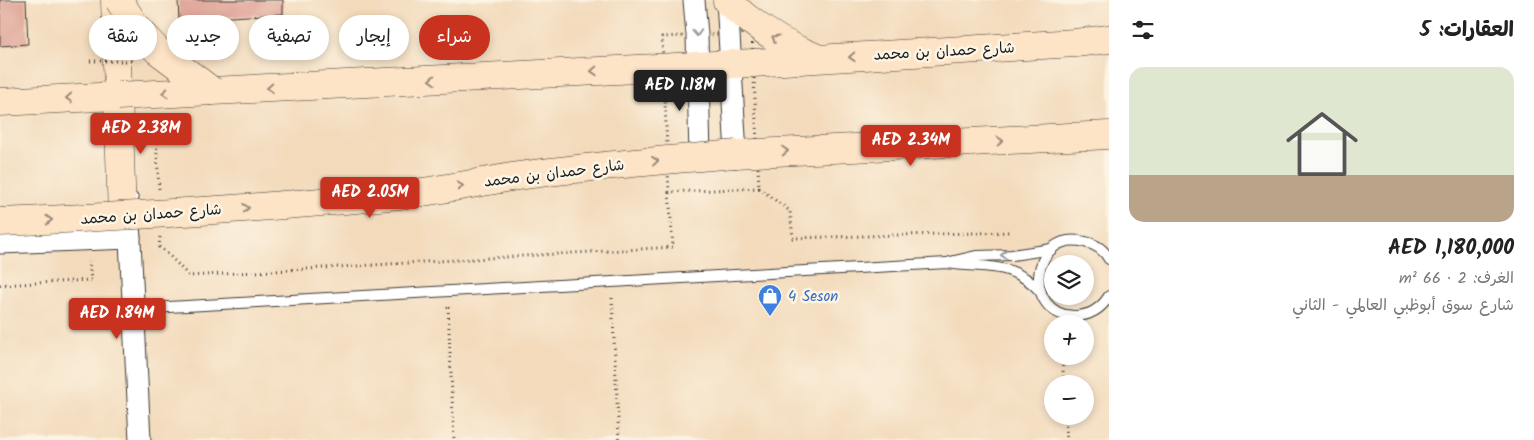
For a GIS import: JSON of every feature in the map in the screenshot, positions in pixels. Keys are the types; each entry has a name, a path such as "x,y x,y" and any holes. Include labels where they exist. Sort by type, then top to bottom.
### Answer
{"main road":[{"path":"117,0 137,29 157,50 212,91"},
{"path":"117,0 118,96 126,227"},
{"path":"727,0 743,16 767,33 798,51 819,59"},
{"name":"شارع حمدان بن محمد","path":"0,102 819,59 1075,43 1109,39"},
{"name":"شارع حمدان بن محمد","path":"0,222 126,227 278,205 401,194 528,175 700,157 1109,135"}],"street":[{"path":"117,0 126,227 133,309 140,440"},
{"path":"694,0 697,35 700,157"},
{"path":"727,0 736,154"},
{"path":"0,243 126,227"}],"lane":[{"path":"1109,259 1099,248 1090,243 1081,241 1060,243 1052,249 1041,264 1038,274 1038,283 1045,300 1052,308 1070,316 1090,314 1099,309 1109,296"},
{"path":"947,263 976,256 1012,255 1052,249"},
{"path":"133,309 947,263 966,266 998,267 1010,270 1032,283 1041,292"}],"path":[{"path":"759,188 790,211 793,238 1010,232"},
{"path":"0,284 91,280 89,260"},
{"path":"611,282 620,440"},
{"path":"447,291 454,440"},
{"path":"1066,425 1067,440"}],"building":[{"path":"0,0 26,0 28,44 0,46"},
{"path":"178,0 283,0 283,14 239,17 239,15 179,15"}],"place":[{"name":"4 Seson","path":"770,317"}]}
